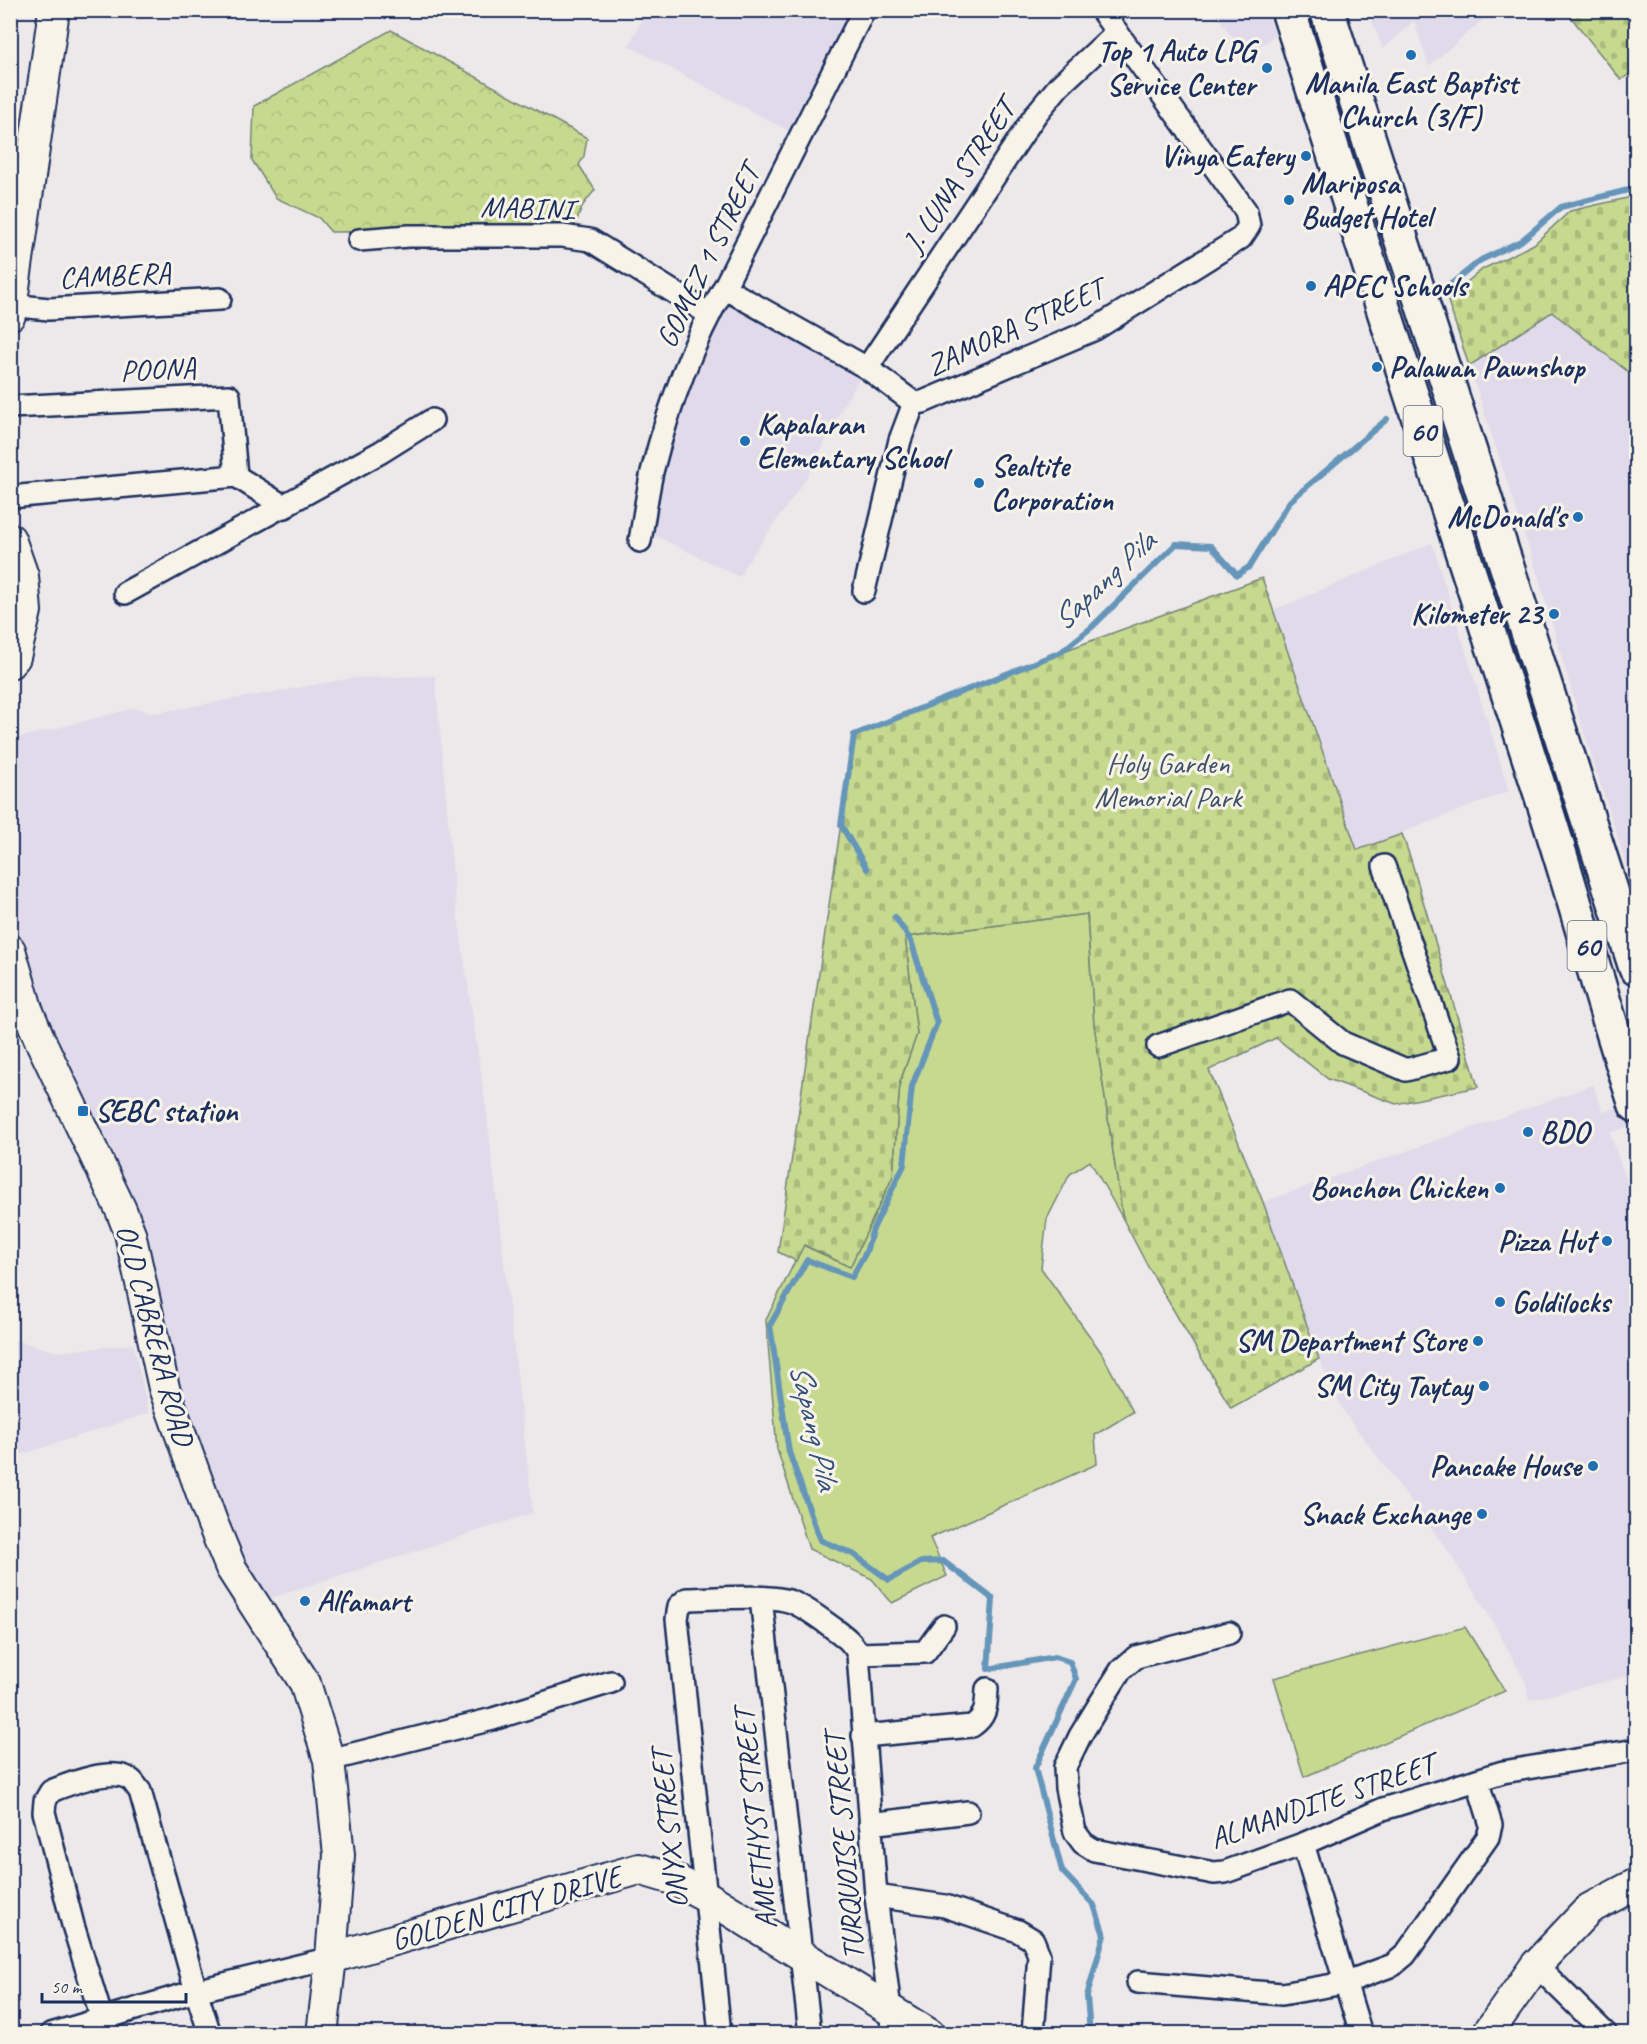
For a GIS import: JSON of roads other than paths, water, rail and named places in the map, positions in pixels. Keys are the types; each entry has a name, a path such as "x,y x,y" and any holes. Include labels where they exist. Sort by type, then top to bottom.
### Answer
{"main road":[{"name":"60","path":"1288,10 1379,299 1467,562 1539,788 1636,1105"},
{"name":"60","path":"1327,10 1636,968"},
{"path":"1379,299 1417,287"}],"street":[{"path":"11,308 54,10"},
{"name":"GOMEZ 1 STREET","path":"640,541 651,475 672,403 710,314 864,10"},
{"path":"1101,10 1117,32"},
{"name":"ZAMORA STREET","path":"724,288 867,368 914,403 923,402 1095,328 1241,238 1249,226 1246,211 1117,32"},
{"name":"J. LUNA STREET","path":"867,368 1036,114 1059,86 1117,32"},
{"name":"MABINI","path":"359,240 409,236 562,236 590,240 710,314"},
{"name":"CAMBERA","path":"11,308 49,309 220,298"},
{"name":"POONA","path":"10,407 229,396 236,476"},
{"path":"864,591 900,440 914,403"},
{"path":"125,593 285,507 432,420"},
{"path":"10,497 236,476 285,507"},
{"path":"10,539 23,576 26,611 15,657 10,663"},
{"path":"1158,1046 1290,1000 1343,1043 1406,1070 1450,1058 1384,866"},
{"name":"OLD CABRERA ROAD","path":"10,950 27,1009 40,1040 130,1233 164,1388 212,1522 231,1568 305,1683 329,1761 339,1855 322,2034"},
{"path":"761,1598 792,1602 847,1638 858,1654 925,1652 944,1626"},
{"name":"ONYX STREET","path":"720,2034 677,1619 679,1606 687,1599 761,1598"},
{"name":"AMETHYST STREET","path":"761,1598 810,2034"},
{"name":"ALMANDITE STREET","path":"1229,1633 1136,1657 1122,1670 1080,1736 1065,1767 1065,1788 1075,1832 1083,1843 1094,1850 1214,1873 1225,1872 1303,1844 1383,1809 1503,1772 1636,1750"},
{"name":"TURQUOISE STREET","path":"858,1654 876,1896 892,2022"},
{"path":"329,1761 493,1719 611,1682"},
{"path":"863,1737 972,1726 985,1714 987,1689"},
{"path":"89,2025 73,1925 44,1812 45,1801 51,1791 85,1778 118,1776 130,1779 140,1791 210,2034"},
{"path":"1138,1982 1282,1994 1344,1983 1393,1965 1405,1955 1488,1837 1491,1825 1477,1780"},
{"path":"870,1824 968,1812"},
{"path":"1303,1844 1361,2034"},
{"name":"GOLDEN CITY DRIVE","path":"51,2034 89,2025 196,1991 331,1958 639,1869 676,1880 706,1896 800,1955 892,2022 929,2034"},
{"path":"1487,2034 1536,1965 1589,1909 1636,1884"},
{"path":"876,1896 945,1906 1018,1931 1033,1940 1039,1955 1033,2034"},
{"path":"1536,1965 1606,2034"}],"waterway":[{"name":"Sapang Pila","path":"1451,284 1481,260 1521,241 1561,207 1636,188"},
{"name":"Sapang Pila","path":"867,869 841,825 854,735 1061,652 1092,627 1176,544 1211,546 1237,575 1249,567 1290,501 1387,419"},
{"name":"Sapang Pila","path":"895,917 911,941 937,1023 912,1086 904,1165 873,1229 866,1252 852,1277 807,1260 770,1325 789,1452 820,1540 853,1554 889,1580 921,1562 943,1561 993,1599 988,1669 1055,1657 1070,1662 1076,1679 1035,1768 1062,1871 1094,1905 1104,1935 1087,1996 1090,2034"}],"place":[{"name":"Manila East Baptist Church (3/F)","path":"1411,55"},
{"name":"Top 1 Auto LPG Service Center","path":"1267,68"},
{"name":"Vinya Eatery","path":"1306,156"},
{"name":"Mariposa Budget Hotel","path":"1289,200"},
{"name":"APEC Schools","path":"1311,286"},
{"name":"Palawan Pawnshop","path":"1377,367"},
{"name":"Kapalaran Elementary School","path":"745,441"},
{"name":"Sealtite Corporation","path":"979,483"},
{"name":"McDonald's","path":"1578,517"},
{"name":"Kilometer 23","path":"1554,614"},
{"name":"SEBC station","path":"83,1111"},
{"name":"BDO","path":"1528,1132"},
{"name":"Bonchon Chicken","path":"1500,1188"},
{"name":"Pizza Hut","path":"1607,1241"},
{"name":"Goldilocks","path":"1500,1302"},
{"name":"SM Department Store","path":"1478,1341"},
{"name":"SM City Taytay","path":"1484,1386"},
{"name":"Pancake House","path":"1593,1466"},
{"name":"Snack Exchange","path":"1482,1514"},
{"name":"Alfamart","path":"305,1601"}],"park label":[{"name":"Holy Garden Memorial Park","path":"1168,780"}]}
